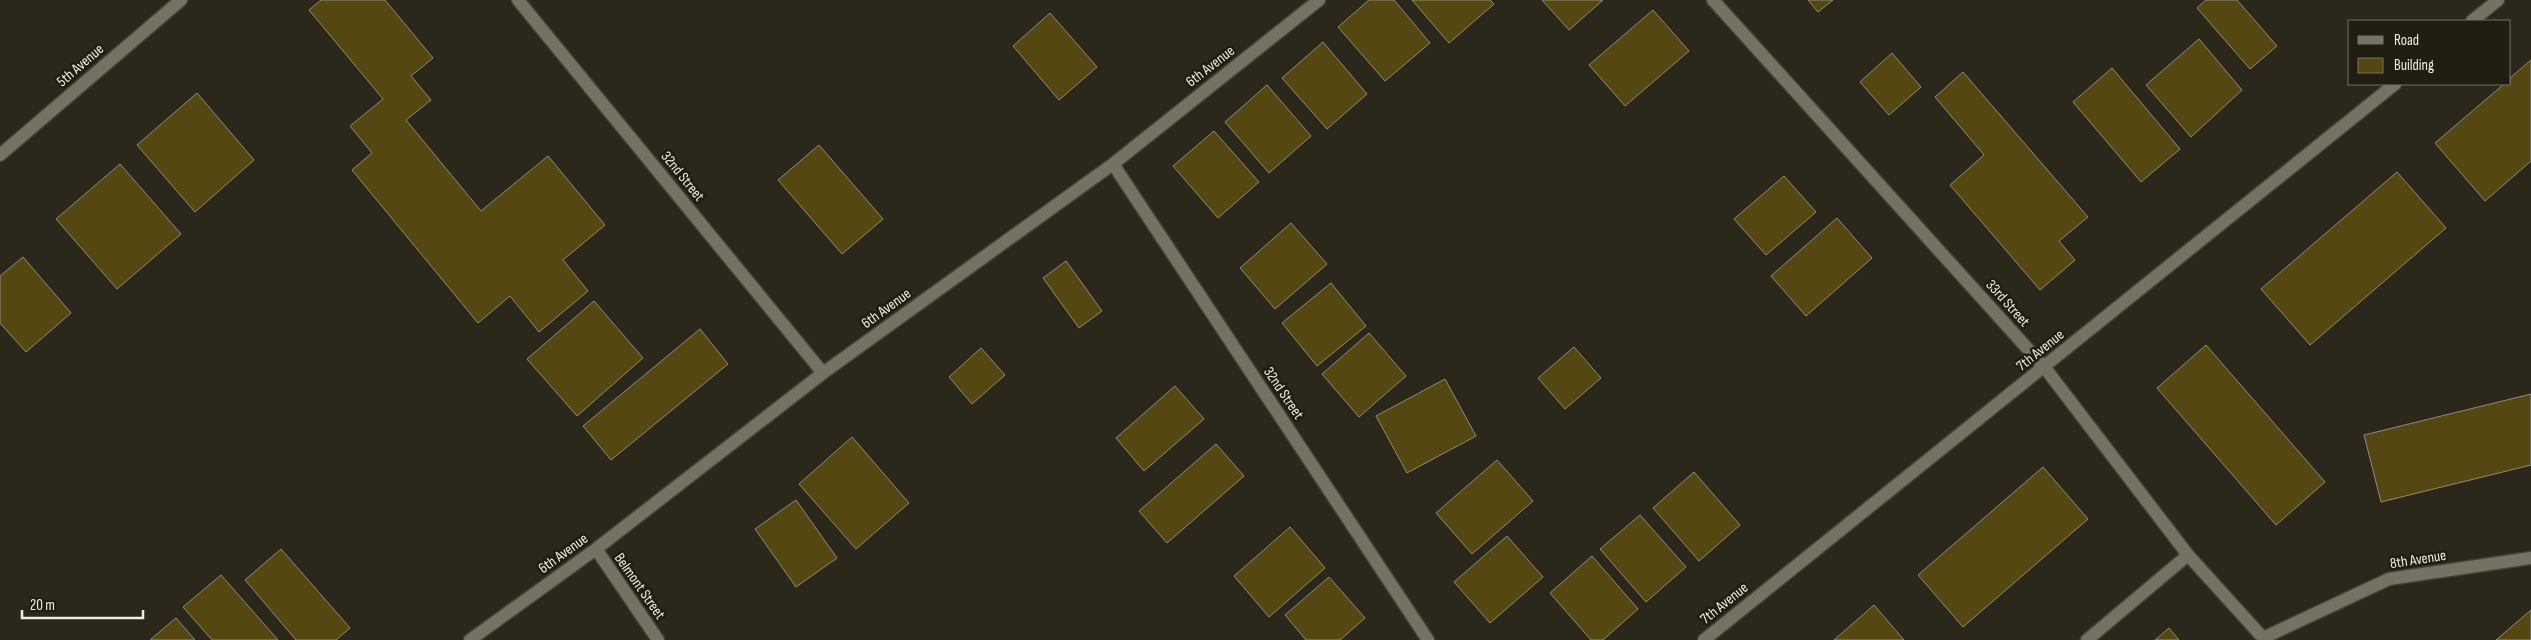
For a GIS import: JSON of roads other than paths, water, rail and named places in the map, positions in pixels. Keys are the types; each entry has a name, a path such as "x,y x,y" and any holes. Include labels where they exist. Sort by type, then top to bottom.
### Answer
{"street":[{"name":"5th Avenue","path":"0,155 181,0"},
{"name":"32nd Street","path":"518,0 823,373"},
{"name":"6th Avenue","path":"470,640 596,550 823,373 1113,164 1320,0"},
{"name":"33rd Street","path":"1713,0 2045,368 2188,555 2264,639"},
{"path":"2473,20 2498,0"},
{"name":"7th Avenue","path":"1704,640 2045,368 2393,85"},
{"name":"32nd Street","path":"1113,164 1428,640"},
{"name":"Belmont Street","path":"596,550 658,640"},
{"path":"2087,640 2188,555"},
{"name":"8th Avenue","path":"2264,639 2390,579 2531,558"}]}
